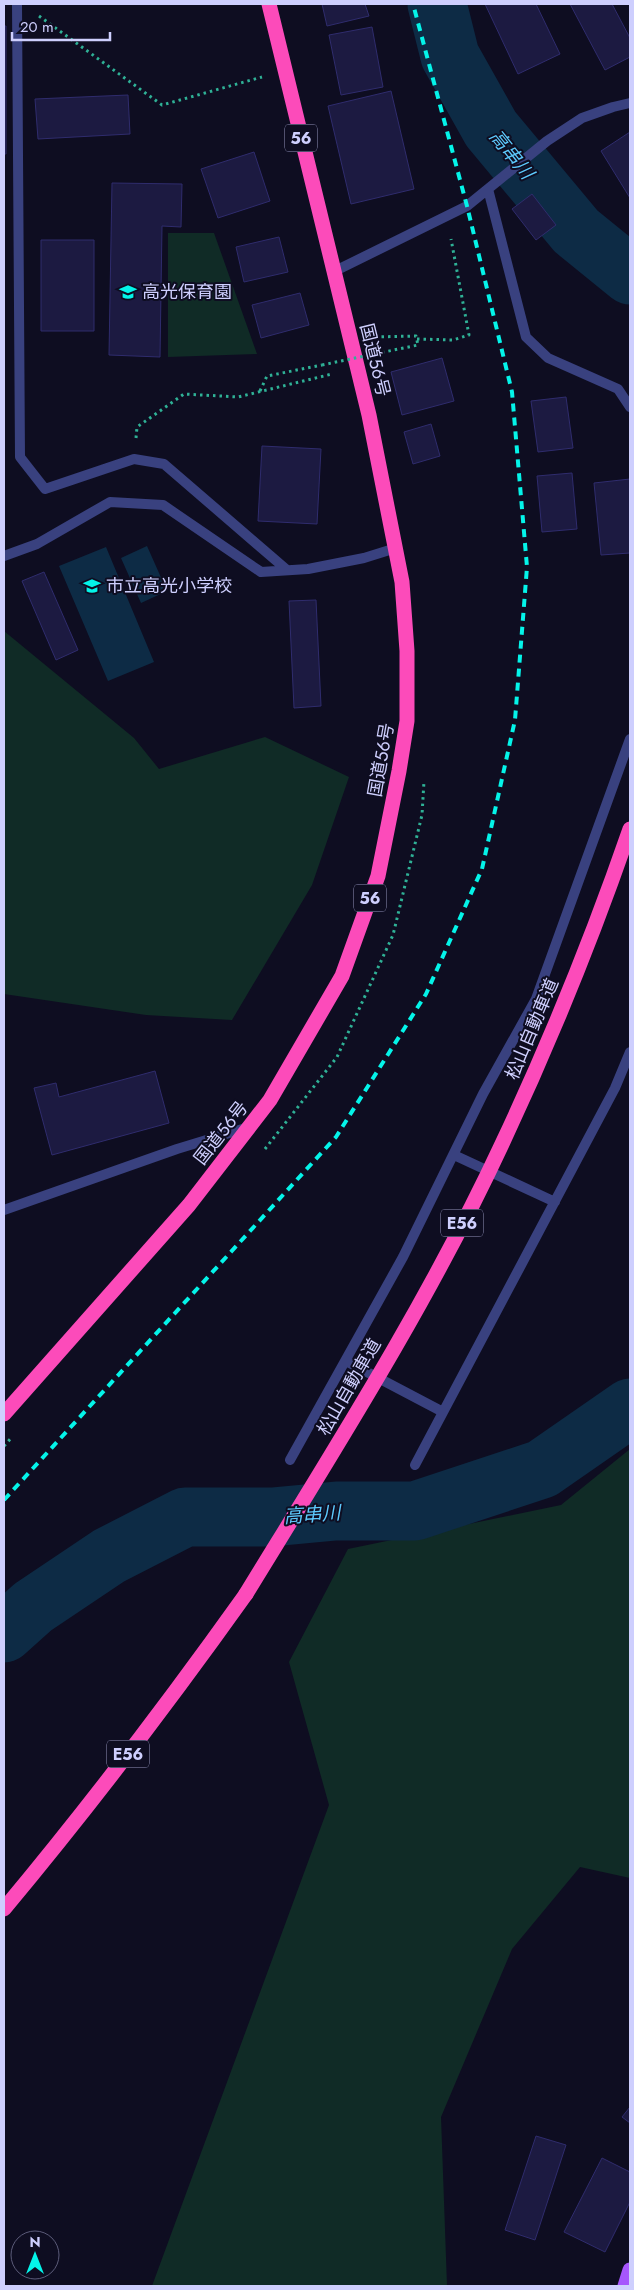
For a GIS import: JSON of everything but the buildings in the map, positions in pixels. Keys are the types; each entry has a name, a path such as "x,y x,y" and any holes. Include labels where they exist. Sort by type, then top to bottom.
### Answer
{"highway":[{"name":"国道56号","path":"4,1414 189,1205 270,1100 342,976 378,876 407,721 407,651 402,582 371,423 269,4"},
{"name":"松山自動車道","path":"4,1909 65,1836 167,1703 246,1594 359,1409 430,1285 501,1146 554,1028 630,829"}],"main road":[{"path":"625,2286 630,2270"}],"street":[{"path":"16,4 20,456 45,489 134,459 164,464 287,570"},
{"path":"333,272 467,206 548,141 582,118 630,103"},
{"path":"488,189 526,337 548,358 618,389 630,407"},
{"path":"4,556 37,544 110,502 163,505 260,572 308,569 355,560 396,548"},
{"path":"290,1460 403,1257 483,1094 536,999 630,739"},
{"path":"415,1465 615,1088 630,1052"},
{"path":"4,1210 185,1146 249,1127"},
{"path":"454,1155 555,1202"},
{"path":"346,1361 443,1412"}],"path":[{"path":"38,15 162,105 285,70"},
{"path":"378,337 416,336 417,339 454,340 469,335 447,216"},
{"path":"260,392 267,376 418,345 417,339"},
{"path":"134,459 137,427 184,394 238,397 332,374"}],"green space":[{"path":"168,233 214,233 257,354 168,357"},
{"path":"4,631 134,738 159,769 265,737 349,777 312,885 232,1020 146,1015 4,994"},
{"path":"630,1449 630,1878 580,1867 512,1949 441,2117 447,2286 152,2286 329,1805 289,1662 348,1549 561,1505"}],"water":[{"path":"147,546 167,591 141,603 121,558"},
{"path":"106,547 154,662 108,681 59,566"}],"waterway":[{"name":"高串川","path":"437,4 450,56 491,129 576,231 630,275"},
{"name":"高串川","path":"4,1633 33,1607 109,1556 185,1517 272,1517 336,1511 415,1511 542,1469 630,1408"}],"railway":[{"path":"4,1500 336,1137 426,994 482,869 515,720 527,567 512,392 467,206 413,4"}],"place":[{"name":"高光保育園","path":"128,292"},
{"name":"市立高光小学校","path":"92,586"}]}
